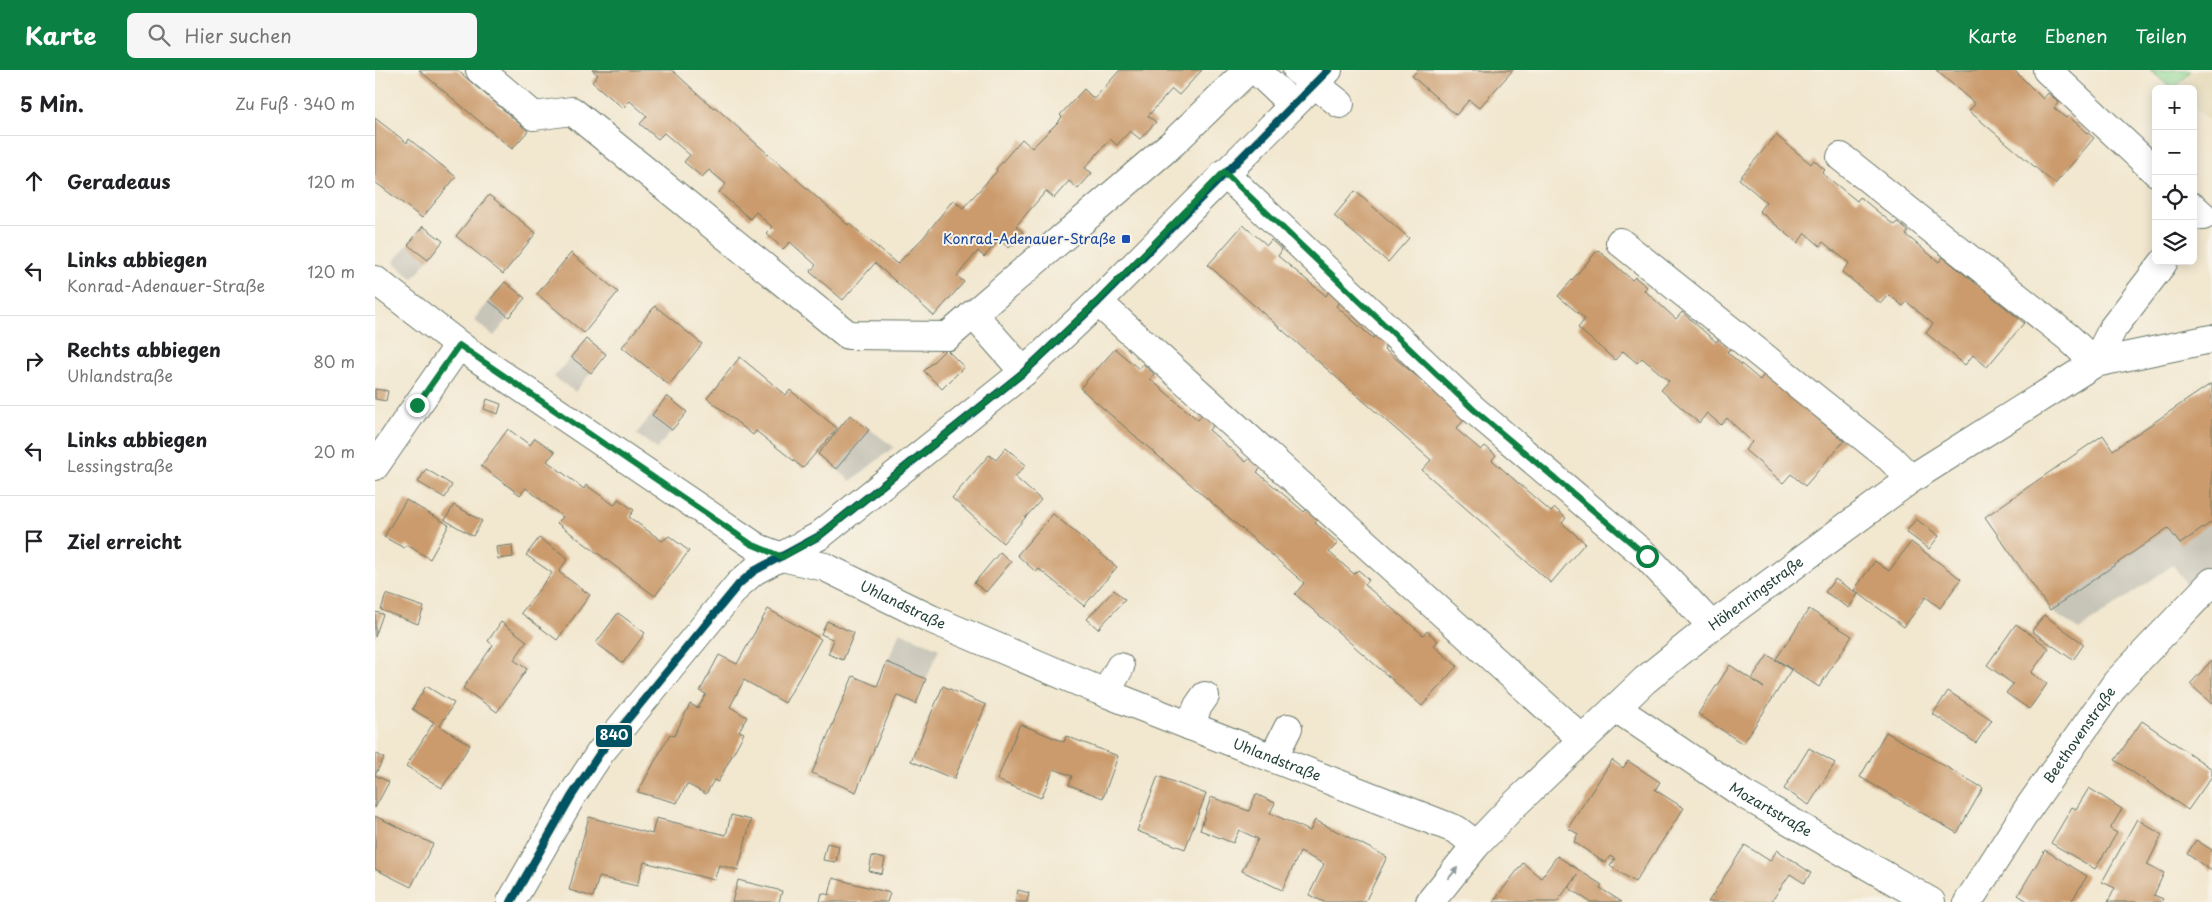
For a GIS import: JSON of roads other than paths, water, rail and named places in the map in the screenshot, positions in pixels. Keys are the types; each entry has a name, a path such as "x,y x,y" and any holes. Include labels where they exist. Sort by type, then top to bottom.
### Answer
{"street":[{"path":"481,70 534,116 572,111 848,335 947,336 1175,142 1248,70"},
{"path":"1256,70 1293,105"},
{"path":"2047,70 2152,168"},
{"path":"511,902 571,797 606,747 739,584 754,571 819,536 1024,372 1097,302 1224,172 1293,105 1313,74 1340,104"},
{"path":"1841,157 2069,338 2095,363"},
{"path":"1224,172 1473,409 1647,556 1712,626"},
{"path":"1620,242 1890,458 1911,479"},
{"path":"2095,363 2113,328 2161,265"},
{"name":"Uhlandstraße","path":"375,280 459,345 751,544 782,557 825,567 931,619 1106,693 1457,830 1475,845"},
{"path":"1097,302 1582,739"},
{"path":"973,314 1024,372"},
{"path":"2095,363 2211,339"},
{"path":"375,466 459,345"},
{"name":"Höhenringstraße","path":"1430,902 1475,845 1582,739 1645,680 1712,626 1911,479 2095,363"},
{"name":"Beethovenstraße","path":"1968,902 2027,810 2116,683 2212,582"},
{"path":"1106,693 1120,667"},
{"path":"1190,726 1205,696"},
{"name":"Mozartstraße","path":"1616,708 1743,794 1931,902"},
{"path":"1273,758 1281,737 1288,728"}],"place":[{"name":"Konrad-Adenauer-Straße","path":"1126,239"}]}
